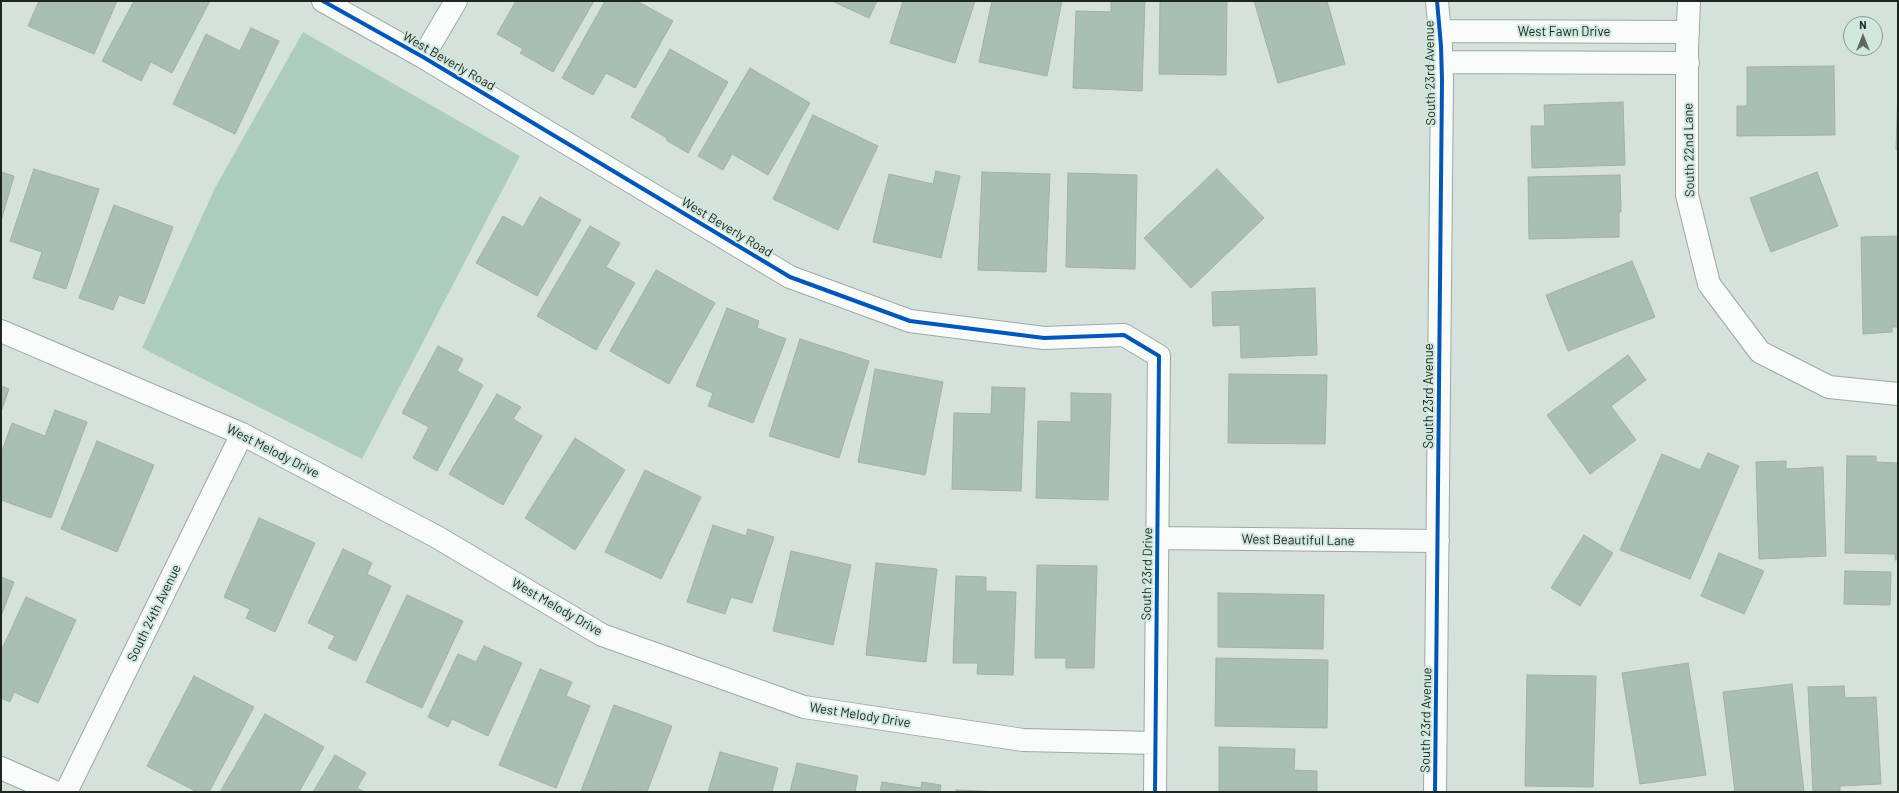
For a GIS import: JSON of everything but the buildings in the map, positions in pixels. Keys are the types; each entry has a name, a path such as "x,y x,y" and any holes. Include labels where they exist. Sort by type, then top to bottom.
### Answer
{"street":[{"name":"West Beverly Road","path":"323,1 424,57 790,277 910,321 1044,338 1124,335 1159,356"},
{"path":"424,57 456,1"},
{"name":"South 23rd Avenue","path":"1435,792 1441,62 1437,1"},
{"name":"South 22nd Lane","path":"1689,1 1688,195 1708,284 1760,352 1828,387 1898,394"},
{"name":"West Fawn Drive","path":"1440,31 1688,32"},
{"path":"1570,31 1570,63"},
{"path":"1441,62 1688,63"},
{"name":"West Melody Drive","path":"1,331 242,434 438,537 602,635 804,707 1023,740 1155,743"},
{"name":"South 23rd Drive","path":"1155,792 1159,356"},
{"name":"South 24th Avenue","path":"66,792 242,434"},
{"name":"West Beautiful Lane","path":"1157,538 1438,541"},
{"path":"1,768 55,792"}],"green space":[{"path":"303,32 520,156 362,459 142,348 215,188"}],"cycle path":[{"path":"323,1 423,57 790,277 910,321 1044,338 1124,335 1159,356 1155,792"},
{"path":"1435,792 1442,80 1437,1"}]}
